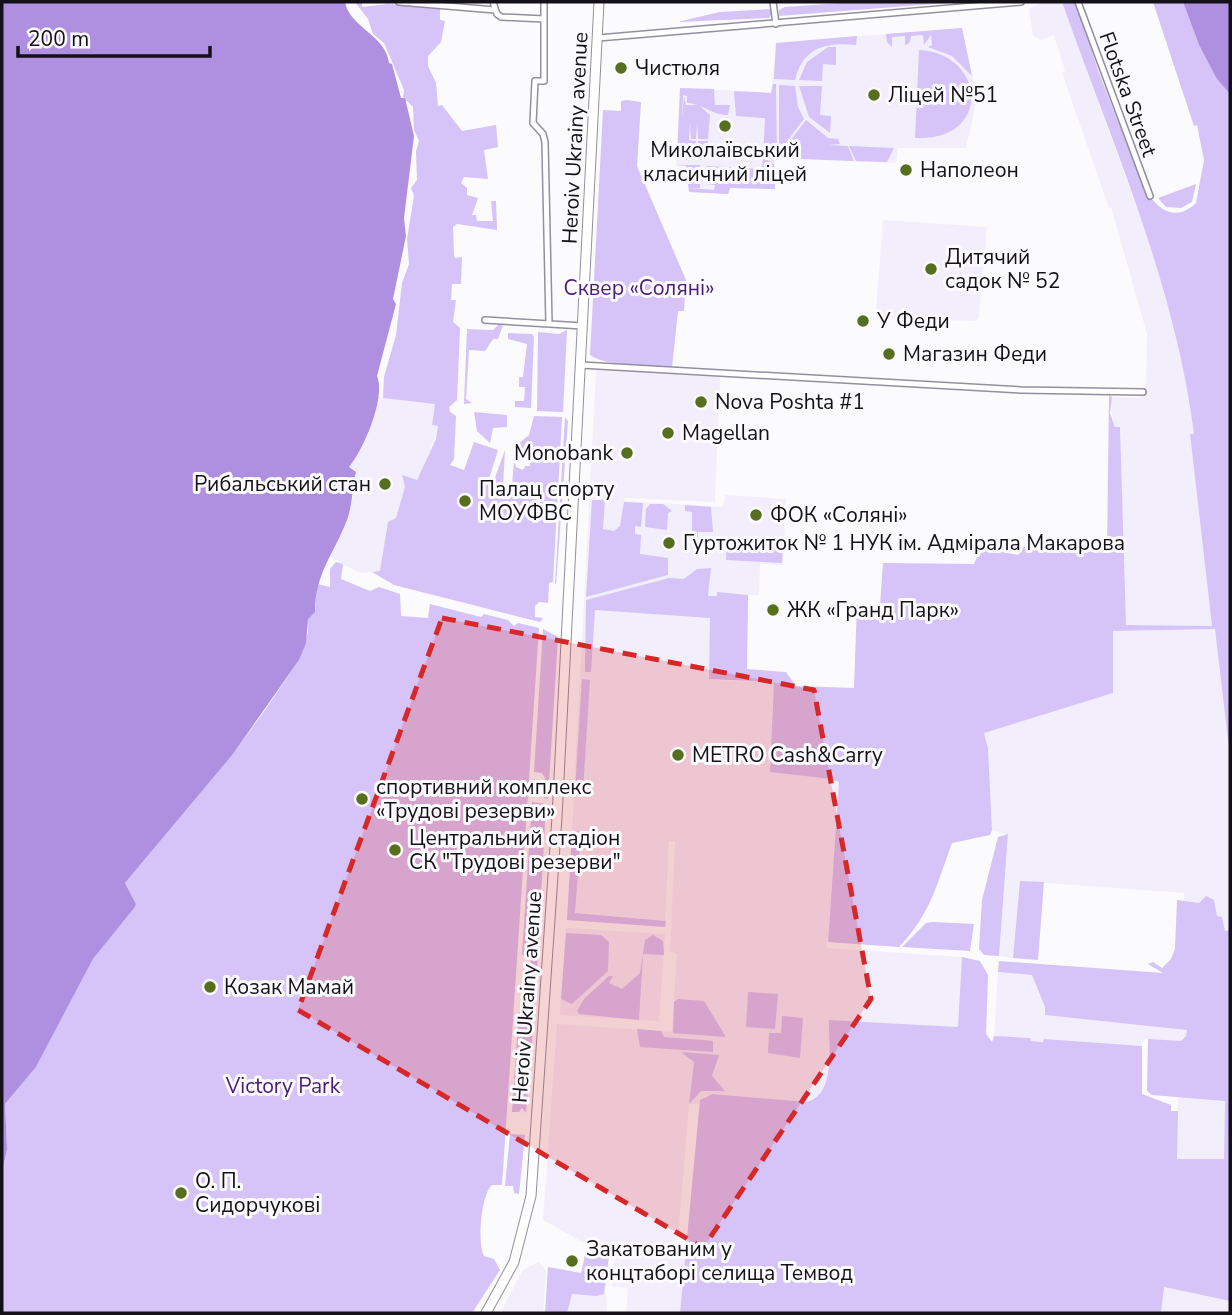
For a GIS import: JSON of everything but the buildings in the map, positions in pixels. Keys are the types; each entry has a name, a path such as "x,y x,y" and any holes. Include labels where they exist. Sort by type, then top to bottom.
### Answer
{"highway":[{"name":"Heroiv Ukrainy avenue","path":"488,1312 514,1262 531,1196 557,817 600,2"}],"street":[{"path":"399,2 495,10"},
{"path":"493,2 501,17 544,19"},
{"path":"544,2 544,81 535,81 533,123 543,134 545,142 549,324"},
{"path":"774,2 776,24"},
{"path":"597,38 1021,2"},
{"name":"Flotska Street","path":"1078,2 1150,196"},
{"path":"485,320 583,326"},
{"path":"581,365 1021,390 1143,392"}],"highlighted area":[{"path":"442,618 814,690 871,999 703,1248 298,1010"}],"shaded area":[{"path":"2,2 345,2 354,19 382,45 389,63 392,64 401,98 405,98 414,136 404,218 406,236 393,299 396,304 377,376 379,397 367,436 349,467 356,472 349,514 318,586 315,612 308,619 306,643 299,660 233,754 125,883 136,904 134,908 93,959 36,1067 5,1104 7,1149 2,1172"},
{"path":"1043,2 1062,2 1163,280 1189,392 1194,434 1190,435 1212,626 1125,625 1120,427 1115,427 1110,404 1112,397 1139,398 1146,390 1147,334 1111,207 1109,208 1062,73 1065,71 1054,35 1040,40 1033,35 1029,9"},
{"path":"1183,2 1230,2 1230,94 1217,79 1199,45"},
{"name":"Ліцей №51","path":"962,28 977,98 966,148 898,148 896,163 774,158 775,189 730,188 728,194 689,192 686,166 676,165 680,88 771,93 776,43"},
{"name":"Дитячий садок № 52","path":"883,220 987,227 979,317 975,321 880,318 876,311"},
{"path":"596,370 720,377 715,502 625,498 624,501 723,507 725,495 786,499 783,565 760,564 759,595 748,595 748,621 712,680 774,682 770,766 839,782 827,948 962,957 959,1027 830,1020 827,1084 818,1098 806,1102 712,1094 704,1096 698,1104 689,1104 678,1238 666,1249 584,1243 543,1220 557,1024 672,1032 677,954 670,951 675,841 669,841 665,921 568,912"},
{"name":"Рибальський стан","path":"378,397 436,404 432,425 438,426 380,571 359,573 329,556 346,521 354,493 356,472 349,467 369,431"},
{"path":"1215,629 1230,757 1230,930 1225,931 1222,918 1184,902 1184,893 1020,881 1013,958 999,956 1008,835 992,830 988,748 984,732 1113,693 1113,631"},
{"path":"566,928 665,934 659,1021 560,1015"},
{"path":"998,972 1032,975 1045,1007 1045,1015 1190,1027 1188,1042 1144,1039 1142,1046 1030,1041 994,1036"},
{"path":"1178,1095 1225,1095 1224,1159 1177,1159"},
{"path":"615,1253 686,1259 680,1313 626,1313 628,1288 612,1286"},
{"path":"539,1262 546,1271 543,1313 500,1313 523,1270"},
{"path":"1163,1287 1230,1301 1230,1313 1161,1313"},
{"path":"606,1291 607,1313 567,1313 571,1294 600,1296"}],"green space":[{"path":"355,2 362,2 362,7 388,4 440,8 440,20 445,21 441,42 428,56 428,66 436,83 438,106 442,105 462,131 496,125 498,147 484,150 488,179 464,177 461,183 467,188 467,195 478,198 472,215 476,215 477,221 493,221 491,201 496,201 497,230 457,224 453,227 454,255 455,258 462,257 461,284 452,284 451,300 456,300 453,322 460,328 457,400 449,407 450,412 456,416 454,459 450,465 464,470 474,442 498,450 489,479 493,483 505,450 503,486 493,485 538,494 542,489 538,484 529,487 512,486 514,461 516,467 523,470 525,466 530,466 530,453 522,450 513,458 514,447 529,435 534,416 562,417 553,582 549,583 548,603 539,602 535,606 535,617 543,618 540,622 394,585 372,572 380,571 388,522 396,518 405,487 402,475 417,480 436,439 438,426 432,425 435,404 383,398 384,377 396,335 402,283 409,264 407,239 414,196 411,188 417,180 416,151 419,141 414,130 413,107 403,97 404,90 384,43 373,34 368,19"},
{"path":"855,2 959,2 779,16 779,10 785,7"},
{"path":"1062,2 1076,2 1099,73 1143,185 1153,200 1166,210 1180,212 1196,203 1204,160 1197,125 1194,126 1153,2 1183,2 1199,45 1217,78 1230,94 1230,757 1215,629 1113,631 1113,693 984,733 988,748 992,830 990,835 952,843 937,885 910,935 899,947 828,942 839,782 770,772 774,682 709,679 710,618 595,610 591,672 585,672 586,600 669,578 684,579 697,569 711,568 708,596 717,596 717,592 748,595 747,669 786,672 796,686 854,688 857,605 880,605 883,563 974,564 981,548 1018,555 1025,546 1107,553 1109,395 1112,397 1110,413 1115,427 1120,427 1126,625 1212,626 1190,434 1194,434 1172,323 1140,215"},
{"path":"771,9 769,18 677,22 720,12"},
{"path":"962,28 972,76 952,56 928,47 932,45 931,35 924,45 923,35 911,36 910,42 905,46 905,36 892,37 892,47 887,42 886,34"},
{"path":"857,36 856,45 835,45 817,49 804,60 795,80 774,79 776,43"},
{"path":"828,47 836,47 836,65 823,64 822,81 799,80 807,62"},
{"path":"919,50 941,55 958,66 968,80 971,97 968,113 958,126 940,135 915,138"},
{"path":"773,84 776,84 777,154 774,161 763,156 765,118 736,116 734,91 771,93"},
{"path":"779,85 795,86 798,107 804,119 779,152"},
{"path":"799,86 822,86 820,115 831,116 830,133 809,117"},
{"path":"680,88 714,89 715,105 730,105 728,115 700,106 710,115 708,139 698,139 697,123 696,139 691,139 690,123 689,140 696,141 696,147 689,147 689,156 690,148 696,148 697,156 698,141 708,141 705,160 677,159","holes":["683,95 687,96 687,103 697,105 686,105 684,96 682,119"]},
{"name":"Сквер «Соляні»","path":"621,101 641,102 637,166 686,280 684,311 678,311 672,367 618,364 590,355 603,110 621,111"},
{"path":"806,120 828,138 838,139 840,144 828,145 848,146 854,161 777,158"},
{"path":"849,146 894,148 887,162 856,161"},
{"path":"763,157 774,164 775,189 730,188 728,194 689,192 686,166 676,165 700,165 700,188 691,188 714,190 715,185 706,184 707,166 762,169"},
{"path":"1196,184 1192,202 1181,208 1166,207 1158,198"},
{"path":"499,324 503,325 498,339 493,339 485,351 469,350 466,399 472,403 464,404 467,329 493,330"},
{"path":"567,330 563,412 537,411 538,332 559,334"},
{"path":"508,333 532,334 534,337 531,408 515,407 515,401 524,401 525,387 519,387 519,377 523,377 527,344 508,339"},
{"path":"474,412 507,415 507,427 493,428 490,443 477,431"},
{"path":"565,417 568,421 556,585 555,583"},
{"path":"592,500 605,500 603,529 614,531 620,526 624,502 643,503 641,527 635,526 635,534 641,535 640,554 668,558 668,575 586,597"},
{"path":"650,504 663,504 672,511 668,513 667,530 645,527 646,509"},
{"path":"685,505 711,507 713,532 698,532 698,538 692,539 692,512 685,511"},
{"path":"727,541 783,544 782,563 726,560"},
{"name":"Victory Park","path":"336,562 343,564 341,579 370,591 379,587 400,594 401,616 428,618 430,604 481,617 484,614 508,620 514,626 518,623 539,628 502,1185 492,1185 488,1190 481,1231 484,1256 494,1259 500,1270 472,1313 2,1313 2,1172 7,1149 5,1104 36,1067 93,959 136,904 125,883 233,754 299,660 308,632 308,618 315,612 317,584 330,587 330,569"},
{"path":"543,629 558,637 548,799 544,798 545,778 542,773 534,772"},
{"path":"582,679 590,680 583,791 575,790"},
{"path":"532,802 546,804 535,1006 531,1007 528,1004 531,957 522,955"},
{"path":"581,831 575,913 666,921 665,927 567,920 572,833"},
{"path":"1008,834 999,956 984,955 979,949 982,900 998,837"},
{"path":"1020,881 1044,882 1038,960 1013,958"},
{"path":"1206,896 1214,900 1217,916 1222,917 1225,931 1230,930 1230,1301 1164,1287 1161,1313 680,1313 700,1100 712,1094 806,1102 816,1097 827,1080 829,1020 958,1027 962,957 980,961 988,975 986,1034 992,1042 994,1036 1030,1038 1031,1041 1043,1042 1044,1039 1142,1046 1142,1094 1171,1105 1171,1111 1178,1111 1177,1159 1224,1159 1225,1101 1152,1095 1147,1091 1148,1039 1181,1041 1187,1030 1045,1015 1045,1007 1032,975 998,972 999,961 1163,973 1148,964 1153,962 1162,968 1171,959 1175,949 1177,900 1199,903"},
{"path":"926,923 974,924 970,951 902,947"},
{"path":"566,933 601,935 609,942 608,971 572,1004 561,999"},
{"path":"653,935 663,941 664,955 643,954 639,1020 579,1014 577,1011 584,999 609,976 613,976 609,983 622,989 640,973 645,940"},
{"path":"748,992 778,994 775,1029 746,1027"},
{"path":"678,999 704,1001 726,1037 673,1033 674,1002"},
{"path":"519,1011 534,1016 526,1113 522,1108 519,1112 512,1112"},
{"path":"782,1016 803,1018 800,1058 768,1053 769,1033 781,1033"},
{"path":"637,1029 661,1031 664,1037 713,1041 713,1052 640,1047"},
{"path":"681,1052 719,1055 712,1076 725,1091 701,1091 689,1104 694,1062"},
{"path":"510,1134 525,1135 519,1194 514,1193 513,1186 505,1186"},
{"path":"585,1255 609,1257 604,1294 572,1294 567,1313 545,1313 548,1267 581,1273"}],"place":[{"name":"Чистюля","path":"621,68"},
{"name":"Ліцей №51","path":"874,95"},
{"name":"Миколаївський класичний ліцей","path":"725,126"},
{"name":"Наполеон","path":"906,170"},
{"name":"Дитячий садок № 52","path":"931,269"},
{"name":"У Феди","path":"863,321"},
{"name":"Магазин Феди","path":"889,354"},
{"name":"Nova Poshta #1","path":"701,402"},
{"name":"Magellan","path":"668,433"},
{"name":"Monobank","path":"627,453"},
{"name":"Рибальський стан","path":"385,484"},
{"name":"Палац спорту МОУФВС","path":"465,501"},
{"name":"ФОК «Соляні»","path":"756,515"},
{"name":"Гуртожиток № 1 НУК ім. Адмірала Макарова","path":"669,543"},
{"name":"ЖК «Гранд Парк»","path":"773,610"},
{"name":"METRO Cash&Carry","path":"678,755"},
{"name":"спортивний комплекс «Трудові резерви»","path":"362,799"},
{"name":"Центральний стадіон СК \"Трудові резерви\"","path":"395,850"},
{"name":"Козак Мамай","path":"210,987"},
{"name":"О. П. Сидорчукові","path":"181,1193"},
{"name":"Закатованим у концтаборі селища Темвод","path":"572,1261"}]}
